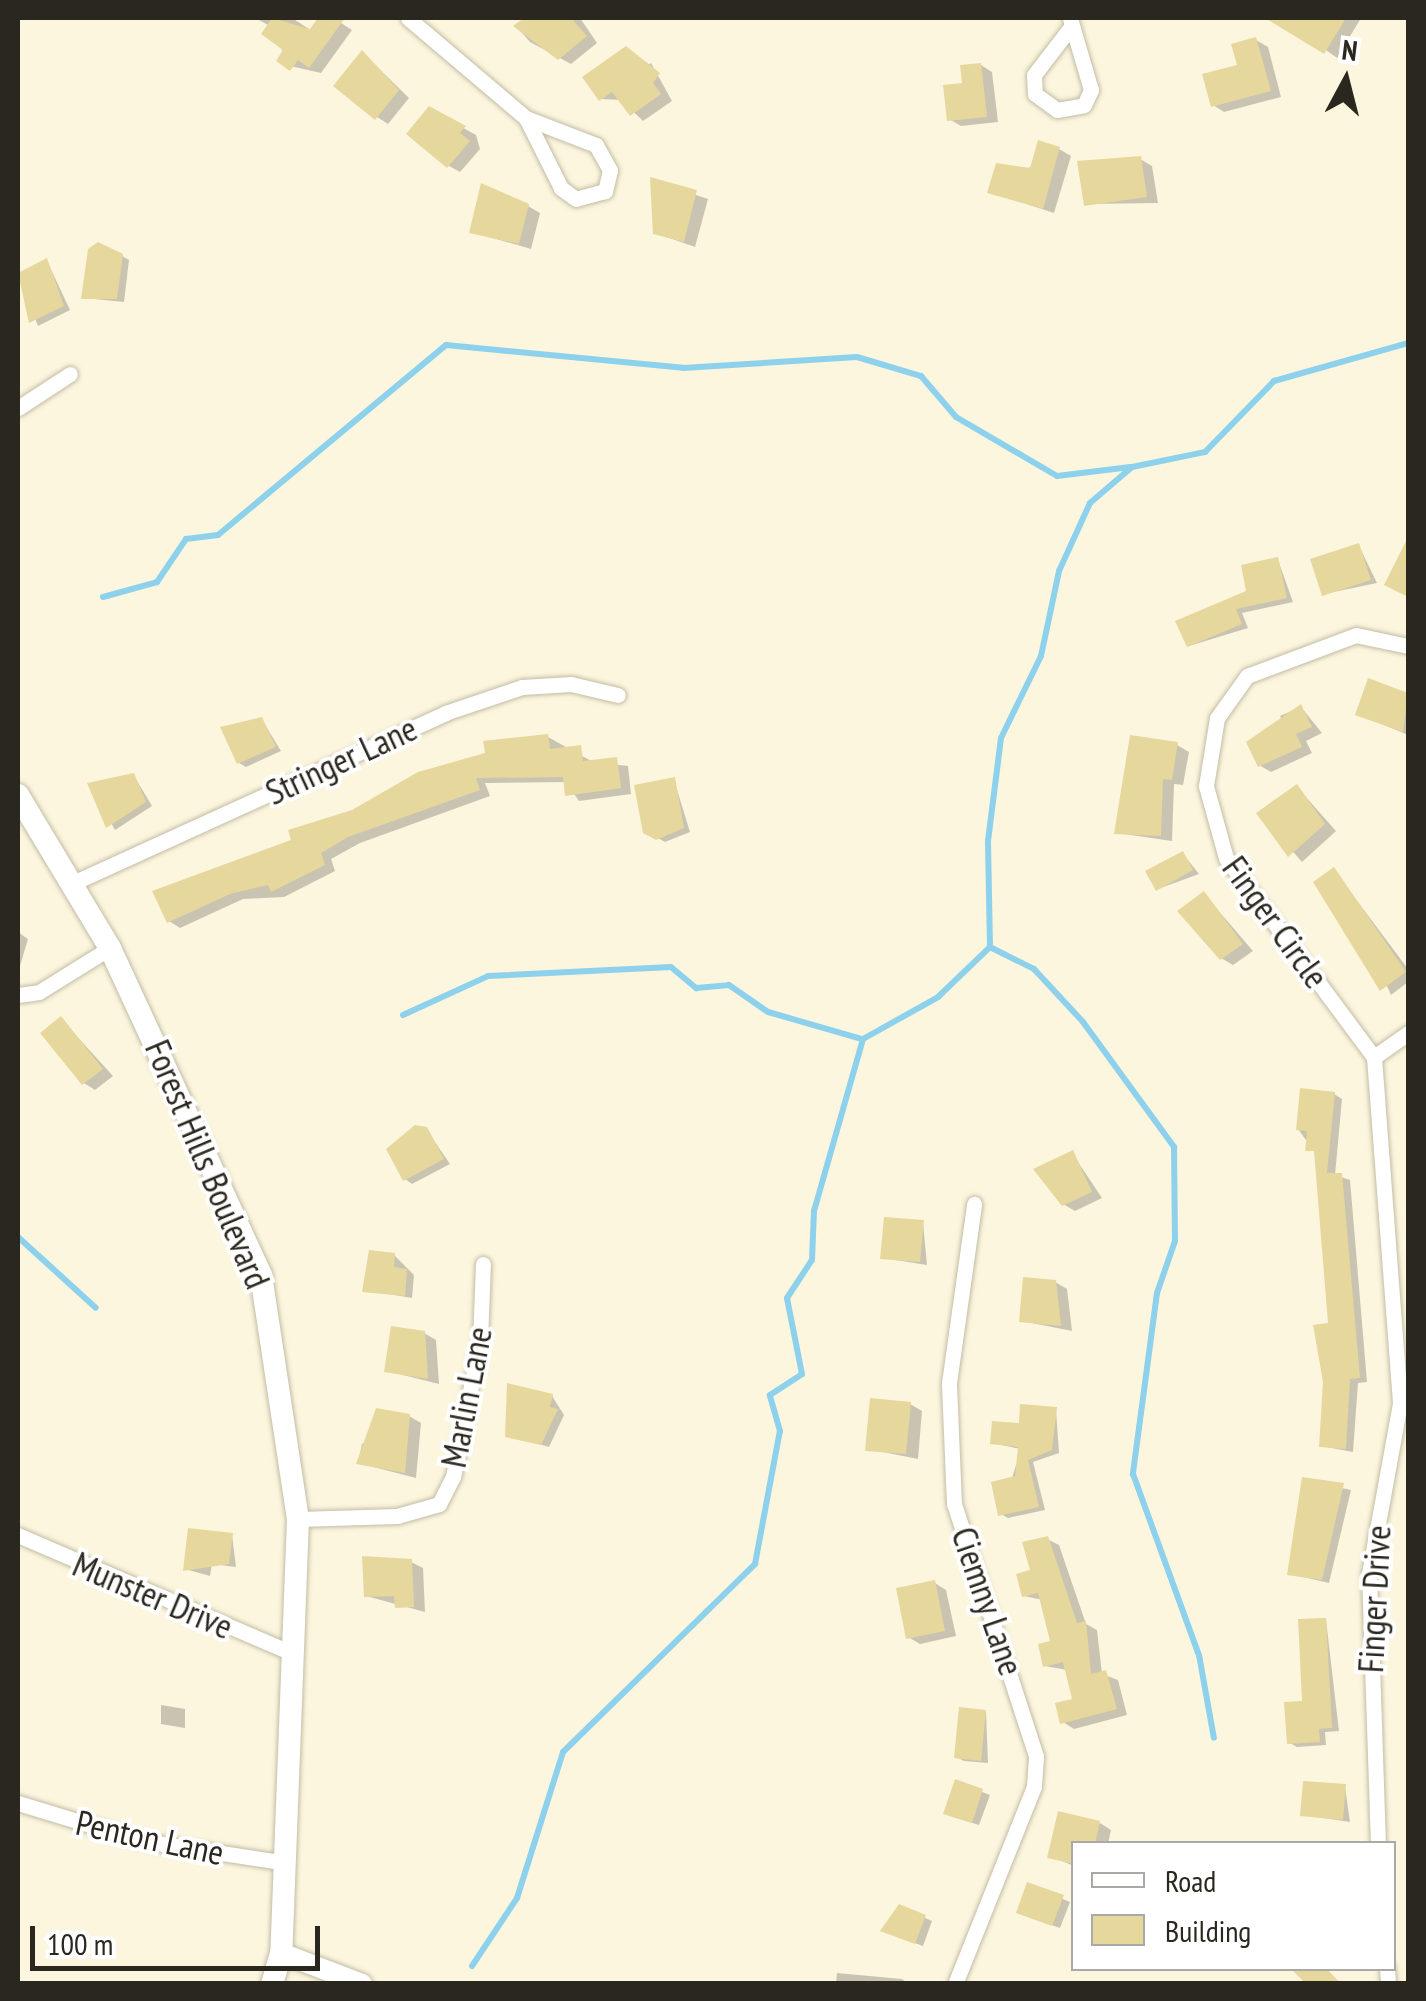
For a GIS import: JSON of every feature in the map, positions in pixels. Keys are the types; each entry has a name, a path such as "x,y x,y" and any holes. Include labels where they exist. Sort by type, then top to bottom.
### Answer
{"main road":[{"name":"Forest Hills Boulevard","path":"18,795 74,882 110,948 261,1275 298,1519 290,1652 282,1953 272,1984"}],"street":[{"path":"408,18 526,118 596,145 610,170 605,191 576,199 561,188 526,118"},
{"path":"1070,23 1092,90 1084,106 1057,110 1035,94 1034,75 1070,23"},
{"path":"18,408 70,374"},
{"name":"Finger Circle","path":"1374,1057 1226,858 1209,811 1207,752 1246,676 1356,635 1408,646"},
{"name":"Stringer Lane","path":"74,882 445,713 522,687 618,695"},
{"path":"18,995 40,992 110,948"},
{"path":"1374,1057 1408,1033"},
{"name":"Finger Drive","path":"1374,1057 1404,1403 1376,1518 1366,1631 1378,1841"},
{"name":"Ciemny Lane","path":"955,1984 1034,1786 1036,1756 954,1504 949,1383 974,1204"},
{"name":"Marlin Lane","path":"298,1519 397,1516 439,1504 477,1359 483,1264"},
{"name":"Munster Drive","path":"18,1535 290,1652"},
{"name":"Penton Lane","path":"18,1804 143,1840 286,1863"},
{"path":"282,1953 362,1984"}],"building":[{"path":"272,18 310,29 318,18 345,18 309,68 298,60 290,71 276,61 283,50 261,34"},
{"path":"524,18 571,18 587,36 558,60 513,26"},
{"path":"1265,18 1346,18 1324,54"},
{"path":"1256,37 1271,91 1211,107 1202,74 1237,65 1231,44"},
{"path":"626,46 660,73 653,83 661,94 630,116 612,92 599,101 582,77"},
{"path":"362,50 399,90 375,120 333,86"},
{"path":"981,63 987,117 947,121 943,85 962,83 960,65"},
{"path":"429,106 466,126 460,133 470,141 447,168 406,134"},
{"path":"1038,140 1060,147 1043,209 987,193 996,163 1030,168"},
{"path":"1141,156 1147,197 1084,206 1077,161"},
{"path":"650,177 697,190 684,242 653,234"},
{"path":"481,183 529,204 519,244 469,233"},
{"path":"98,242 123,254 117,299 81,299 88,249"},
{"path":"47,258 64,306 29,323 18,273"},
{"path":"1408,537 1408,597 1384,585"},
{"path":"1359,543 1371,580 1322,596 1310,559"},
{"path":"1278,557 1287,598 1236,609 1242,624 1187,647 1175,621 1246,591 1241,565"},
{"path":"1368,678 1408,693 1403,732 1355,715"},
{"path":"1301,704 1312,727 1296,734 1302,747 1258,767 1246,742"},
{"path":"262,717 276,747 237,764 220,727"},
{"path":"548,734 550,749 581,745 583,761 617,757 621,788 565,796 563,777 476,778 480,790 348,837 321,853 325,865 271,892 268,885 230,894 167,923 152,891 291,840 288,830 352,810 418,772 485,753 483,741"},
{"path":"1130,735 1178,742 1172,780 1163,779 1161,836 1114,834"},
{"path":"134,773 146,802 106,828 87,783"},
{"path":"675,777 684,828 656,840 643,833 634,785"},
{"path":"1297,784 1325,824 1288,857 1256,813"},
{"path":"1183,851 1193,870 1156,891 1145,871"},
{"path":"1334,867 1406,972 1380,991 1313,882"},
{"path":"1204,891 1243,944 1220,960 1177,911"},
{"path":"61,1016 103,1069 82,1085 40,1033"},
{"path":"1300,1088 1335,1092 1327,1173 1342,1173 1360,1378 1350,1379 1346,1449 1319,1447 1323,1382 1313,1325 1328,1323 1314,1151 1305,1151 1307,1131 1296,1130"},
{"path":"415,1125 427,1127 444,1159 403,1181 386,1149"},
{"path":"1073,1150 1092,1192 1062,1206 1033,1169"},
{"path":"884,1217 924,1220 920,1262 880,1259"},
{"path":"369,1250 395,1253 394,1267 407,1269 405,1296 362,1292"},
{"path":"1023,1277 1056,1280 1061,1326 1019,1322"},
{"path":"391,1326 425,1331 428,1379 384,1372"},
{"path":"507,1383 553,1394 550,1407 558,1409 541,1445 505,1437"},
{"path":"870,1398 911,1402 906,1454 865,1451"},
{"path":"1020,1404 1057,1407 1052,1450 1028,1460 1039,1507 998,1516 991,1482 1015,1476 1018,1447 990,1444 992,1421 1019,1423"},
{"path":"376,1408 410,1414 405,1473 356,1464"},
{"path":"1302,1477 1344,1483 1322,1580 1287,1575"},
{"path":"188,1528 233,1533 229,1564 183,1571"},
{"path":"1048,1536 1077,1623 1086,1621 1091,1674 1106,1670 1117,1709 1060,1724 1055,1703 1072,1699 1063,1662 1043,1667 1038,1644 1050,1641 1038,1593 1022,1597 1016,1574 1030,1570 1022,1542"},
{"path":"362,1556 412,1559 414,1607 395,1608 394,1596 364,1597"},
{"path":"935,1580 945,1631 906,1639 896,1588"},
{"path":"1326,1618 1332,1728 1319,1729 1320,1742 1287,1744 1284,1702 1302,1701 1298,1619"},
{"path":"959,1707 986,1710 981,1761 954,1758"},
{"path":"955,1779 983,1789 972,1823 943,1814"},
{"path":"1303,1781 1346,1784 1343,1820 1300,1816"},
{"path":"1058,1811 1100,1821 1096,1841 1071,1841 1071,1863 1047,1858"},
{"path":"1027,1882 1064,1895 1052,1926 1016,1913"},
{"path":"899,1904 926,1915 915,1944 880,1931"},
{"path":"1293,1971 1329,1971 1341,1984 1306,1984"}],"waterway":[{"path":"472,1966 517,1898 563,1752 755,1564 780,1431 770,1395 802,1374 787,1298 812,1260 814,1211 863,1039 938,997 990,947 988,841 1001,738 1041,656 1059,571 1090,503 1132,467 1205,452 1274,381 1408,343"},
{"path":"103,597 157,582 186,539 218,535 446,345 683,368 857,357 921,376 956,417 1057,476 1130,467"},
{"path":"990,947 1034,969 1083,1022 1174,1147 1175,1241 1157,1293 1133,1474 1199,1655 1214,1738"},
{"path":"403,1015 488,976 671,967 696,988 729,985 768,1012 862,1039"},
{"path":"18,1237 96,1308"}]}
